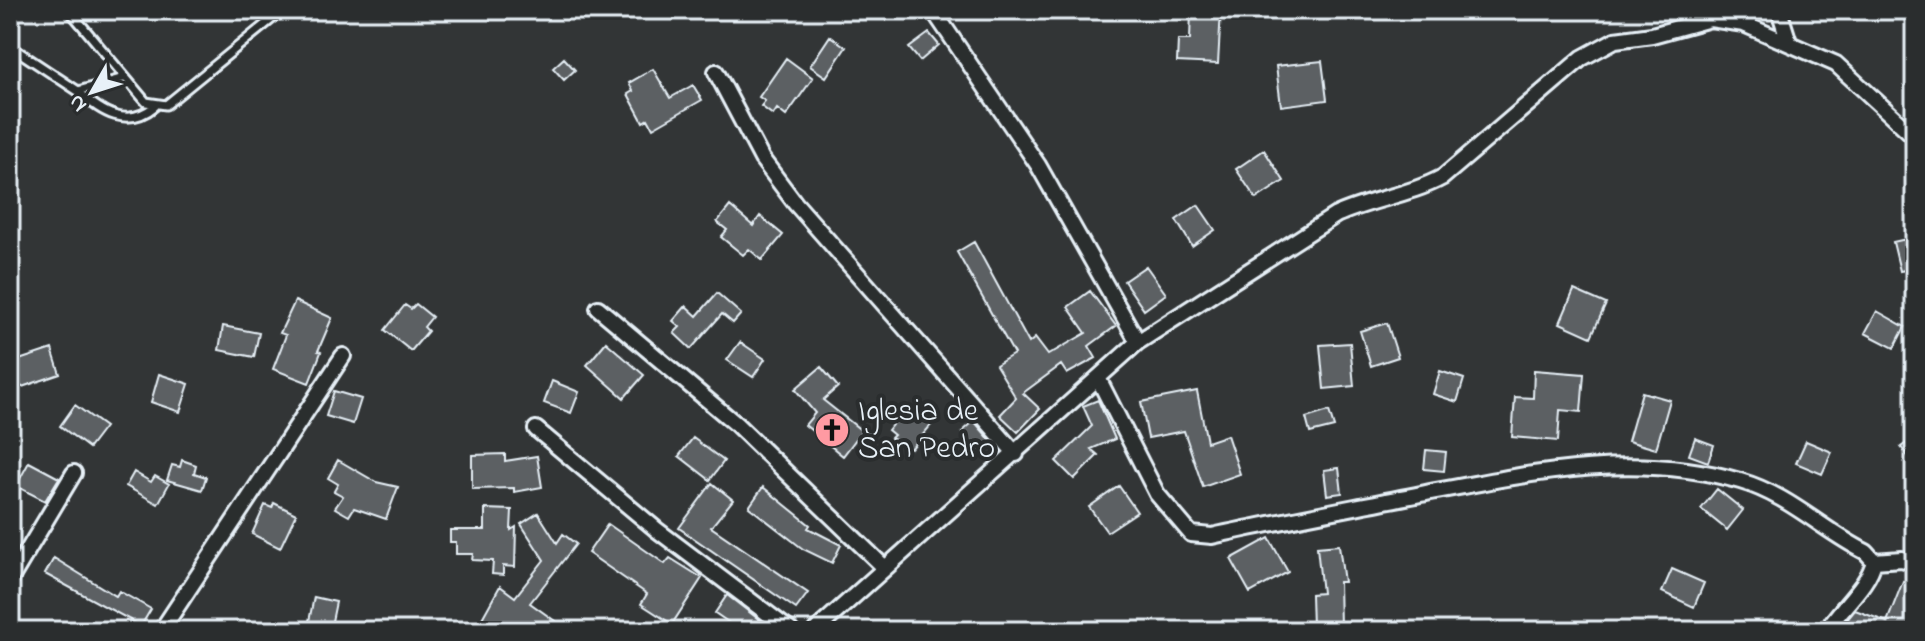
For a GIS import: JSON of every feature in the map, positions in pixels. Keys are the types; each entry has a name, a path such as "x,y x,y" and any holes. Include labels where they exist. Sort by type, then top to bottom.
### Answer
{"street":[{"path":"933,10 1038,165 1138,342"},
{"path":"1779,10 1789,42"},
{"path":"815,631 1138,342 1336,215 1362,204 1421,189 1443,177 1582,58 1615,40 1652,35 1710,19 1744,24 1836,64 1915,137"},
{"path":"716,72 762,159 795,203 1016,454"},
{"path":"598,308 736,424 885,568"},
{"path":"161,631 343,356"},
{"path":"1098,378 1157,494 1191,534 1212,536 1558,468 1626,465 1738,480 1781,496 1874,561 1902,559 1915,564"},
{"path":"536,429 657,530 791,631"},
{"path":"10,580 74,473"},
{"path":"1826,631 1843,604 1871,577 1874,561"}],"lane":[{"path":"69,10 124,78 146,102 155,106"},
{"path":"10,46 78,91 94,106 118,117 140,116 155,106 166,105 283,10"},
{"path":"78,91 124,78"}],"building":[{"path":"1191,10 1221,10 1218,64 1177,62 1178,40 1190,40"},
{"path":"929,33 939,45 920,61 909,48"},
{"path":"830,36 846,47 826,77 810,66"},
{"path":"564,58 575,70 564,80 553,68"},
{"path":"786,58 813,78 786,116 777,109 773,115 761,106 765,101 759,97"},
{"path":"1322,61 1327,100 1281,106 1276,66"},
{"path":"653,69 670,98 693,85 702,100 653,128 648,119 643,122 628,94 633,91 629,83"},
{"path":"1264,150 1284,181 1256,199 1236,169"},
{"path":"1198,205 1215,230 1192,246 1176,220"},
{"path":"730,206 753,226 760,216 783,235 762,260 749,249 743,255 721,237 727,230 717,222"},
{"path":"1915,237 1915,268 1900,271 1893,242"},
{"path":"974,242 1029,343 1035,338 1048,355 1086,333 1068,307 1090,291 1116,326 1089,346 1096,358 1067,374 1061,365 1023,393 1040,409 1018,432 1000,415 1016,398 996,365 1014,354 957,252"},
{"path":"1146,266 1166,294 1144,310 1124,281"},
{"path":"1574,290 1606,304 1591,337 1560,323"},
{"path":"717,293 741,314 733,323 722,314 691,349 674,333 680,327 673,321 686,306 697,316"},
{"path":"295,301 332,318 309,383 273,369 286,335 280,333"},
{"path":"416,304 432,317 424,327 428,331 411,351 385,330 405,305 411,309"},
{"path":"1877,311 1905,327 1894,348 1865,333"},
{"path":"1387,323 1398,357 1371,366 1360,331"},
{"path":"223,326 259,333 254,357 219,350"},
{"path":"606,342 644,375 624,398 587,365"},
{"path":"740,342 765,359 753,377 727,360"},
{"path":"1350,343 1354,386 1324,389 1320,345"},
{"path":"52,349 60,374 10,391 10,363"},
{"path":"821,367 838,387 823,400 862,431 843,456 805,425 815,413 795,389"},
{"path":"1534,370 1584,374 1581,412 1560,410 1558,441 1512,437 1515,397 1533,398"},
{"path":"1440,371 1464,379 1457,402 1433,394"},
{"path":"159,374 189,384 180,412 151,402"},
{"path":"552,381 579,392 571,413 544,403"},
{"path":"334,391 361,399 353,424 326,416"},
{"path":"1197,391 1207,442 1227,435 1240,474 1203,487 1184,431 1148,438 1141,402"},
{"path":"1642,392 1670,400 1656,449 1628,441"},
{"path":"1098,400 1115,439 1091,449 1098,455 1074,479 1056,461 1092,426 1083,406"},
{"path":"75,405 105,427 89,448 60,426"},
{"path":"908,405 932,424 911,449 891,438 894,435 888,430"},
{"path":"1329,411 1334,427 1310,433 1306,418"},
{"path":"974,421 992,442 980,453 962,432"},
{"path":"1915,437 1915,466 1901,447"},
{"path":"693,438 724,461 710,480 679,456"},
{"path":"1695,438 1714,445 1708,462 1689,455"},
{"path":"1806,441 1832,452 1822,474 1796,463"},
{"path":"1426,450 1446,452 1444,471 1424,469"},
{"path":"505,454 505,461 537,456 542,487 514,492 514,488 472,489 472,455"},
{"path":"182,460 196,465 194,473 206,477 202,490 167,480 172,465 180,467"},
{"path":"338,460 376,482 398,487 386,519 354,508 349,516 335,508 343,496 334,491 338,484 328,478"},
{"path":"29,462 59,478 45,501 16,486"},
{"path":"1339,468 1342,493 1327,495 1324,470"},
{"path":"134,472 151,482 155,476 169,484 158,504 126,486"},
{"path":"712,483 733,500 711,527 808,593 796,609 679,528"},
{"path":"1119,486 1137,512 1107,532 1089,507"},
{"path":"763,487 810,525 808,528 841,545 832,563 803,549 749,507"},
{"path":"1717,489 1743,510 1727,530 1701,509"},
{"path":"274,503 296,514 280,548 252,534 265,505 272,508"},
{"path":"485,509 512,510 511,530 516,527 515,567 503,566 503,575 492,574 493,561 472,560 473,554 456,554 456,542 450,542 450,530 485,530"},
{"path":"538,513 557,543 563,534 576,544 530,603 569,631 535,631 527,625 524,631 498,631 480,622 500,586 515,597 544,560 521,524"},
{"path":"608,524 665,564 670,558 702,578 672,624 641,604 647,594 588,553"},
{"path":"1269,538 1288,572 1250,593 1231,559"},
{"path":"1339,545 1344,582 1339,582 1340,626 1312,627 1311,594 1322,593 1317,547"},
{"path":"54,558 116,596 119,591 151,609 141,626 45,574"},
{"path":"1672,569 1704,583 1694,607 1662,592"},
{"path":"1903,581 1915,585 1915,631 1843,631 1842,626 1855,610 1887,622"},
{"path":"727,595 774,631 741,631 715,613"},
{"path":"314,597 336,602 330,631 307,631"}],"place":[{"name":"Iglesia de San Pedro","path":"832,430"}]}
